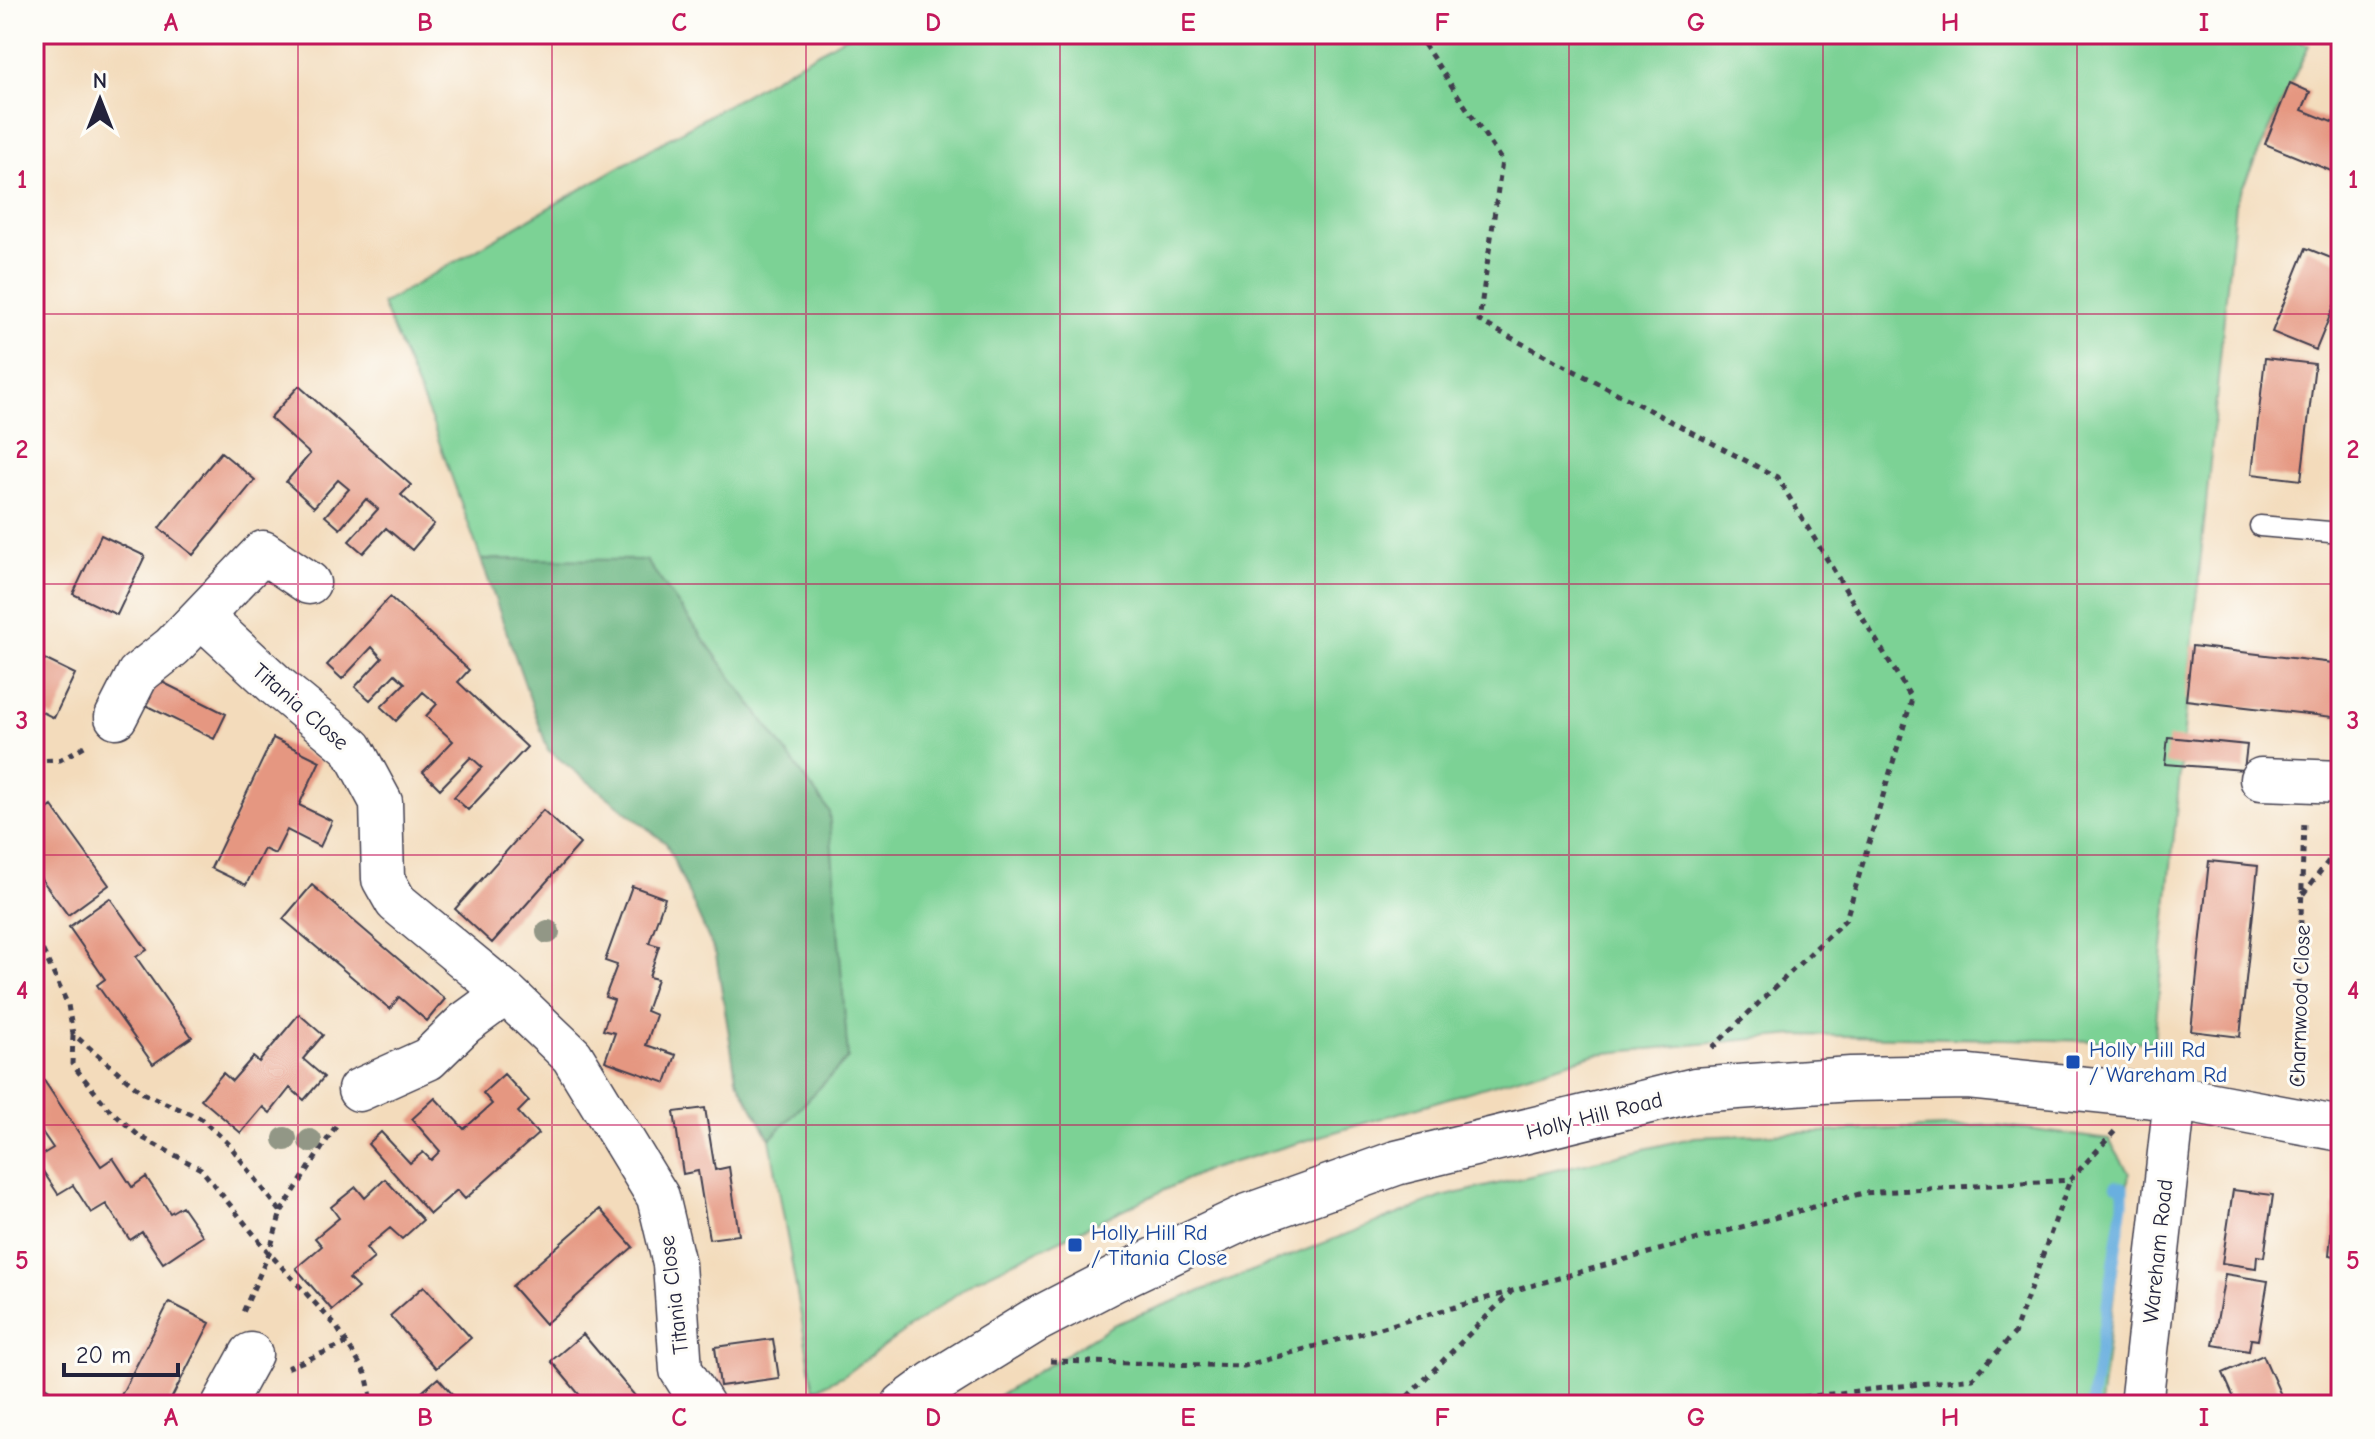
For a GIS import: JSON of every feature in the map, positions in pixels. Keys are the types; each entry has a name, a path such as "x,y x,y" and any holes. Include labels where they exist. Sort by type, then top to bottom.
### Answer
{"street":[{"path":"116,717 138,674 172,647 263,552 309,583"},
{"name":"Titania Close","path":"202,617 278,687 352,748 381,802 383,879 396,902 506,993 572,1056 658,1197 674,1264 681,1370 703,1405"},
{"path":"2261,779 2323,782"},
{"path":"359,1090 428,1059 465,1023 506,993"},
{"name":"Holly Hill Road","path":"904,1405 1034,1321 1248,1216 1396,1163 1683,1093 1851,1079 1968,1077 2175,1098 2341,1129"},
{"name":"Wareham Road","path":"2141,1405 2175,1098"},
{"path":"223,1405 251,1354"}],"lane":[{"path":"2260,526 2341,533"}],"path":[{"path":"1417,34 1502,161 1479,321 1777,477 1912,699 1846,919 1704,1057"},
{"path":"34,761 60,760 91,742 116,717"},
{"name":"Charnwood Close","path":"2295,1119 2303,894 2323,782"},
{"name":"Charnwood Close","path":"2303,894 2341,845"},
{"path":"34,943 43,951 68,1005 73,1034 72,1064 108,1108 139,1136 201,1169 269,1253 336,1326 366,1374 373,1405"},
{"path":"73,1034 143,1093 200,1118 228,1143 281,1212"},
{"path":"347,1343 268,1376 251,1354 231,1340 269,1253 281,1212 359,1090"},
{"path":"1732,1405 1973,1378 2014,1334 2070,1180 2117,1129 2103,1127"},
{"path":"1047,1360 1244,1366 1863,1193 2070,1180"},
{"path":"1399,1405 1513,1291"},
{"path":"34,1382 70,1405"}],"green space":[{"path":"850,34 2287,34 2309,45 2235,203 2154,1042 1795,1035 1596,1054 1204,1171 976,1280 844,1375 814,1390 770,1139 848,1058 646,561 481,559 432,422 382,304"},
{"path":"481,559 646,560 829,811 848,1058 770,1139 736,1078 716,955 666,843 548,750"},
{"path":"1997,1125 2109,1140 2129,1173 2100,1405 984,1405 1113,1325 1442,1197 1695,1137"}],"building":[{"path":"2290,83 2310,92 2302,110 2334,123 2341,106 2341,175 2265,144"},
{"path":"2306,248 2341,262 2341,289 2316,350 2272,332"},
{"path":"2265,358 2315,364 2301,480 2252,474"},
{"path":"299,386 411,485 401,495 434,524 412,550 386,528 363,553 349,541 378,509 366,499 340,529 325,516 349,489 338,480 314,507 286,482 310,454 270,418"},
{"path":"221,452 255,480 193,555 159,528"},
{"path":"101,535 145,556 117,615 73,594"},
{"path":"390,597 469,670 458,682 527,747 468,810 454,797 482,767 471,757 440,789 423,772 453,741 426,716 437,704 423,692 396,721 381,707 405,683 395,674 370,700 355,687 382,658 372,647 342,679 327,665"},
{"path":"2192,646 2341,664 2341,718 2186,700"},
{"path":"34,654 75,674 54,718 34,708"},
{"path":"158,680 226,714 214,739 145,705"},
{"path":"2168,737 2247,745 2244,770 2165,764"},
{"path":"273,738 320,761 299,805 332,821 320,847 287,830 275,854 264,849 246,885 211,868"},
{"path":"52,806 109,885 68,915 34,869 34,819"},
{"path":"543,810 580,844 492,943 455,909"},
{"path":"2209,861 2258,866 2240,1037 2191,1031"},
{"path":"312,885 445,999 427,1021 399,997 390,1009 283,919"},
{"path":"632,886 665,898 649,943 659,946 649,977 657,979 646,1011 656,1015 646,1045 676,1055 666,1083 605,1061 615,1033 603,1030 614,1000 605,997 617,965 605,961"},
{"path":"110,898 147,950 136,957 192,1037 153,1064 97,985 105,979 69,927"},
{"path":"299,1014 323,1035 303,1059 324,1077 304,1100 290,1088 270,1113 263,1107 241,1133 201,1099 223,1073 232,1081 253,1057 259,1062"},
{"path":"504,1074 529,1101 518,1112 538,1134 465,1199 457,1190 430,1214 368,1144 381,1132 410,1163 423,1152 431,1160 440,1151 412,1119 435,1098 464,1129 492,1104 483,1093"},
{"path":"43,1079 101,1166 113,1158 132,1187 146,1177 170,1213 182,1206 203,1236 163,1263 142,1232 130,1240 106,1204 91,1213 73,1185 58,1194 35,1159 53,1148 34,1120 34,1084"},
{"path":"705,1108 715,1170 729,1167 739,1235 709,1239 698,1171 683,1174 674,1112"},
{"path":"385,1179 423,1220 402,1239 390,1228 366,1248 374,1258 349,1279 358,1288 332,1310 296,1268 322,1246 315,1238 339,1218 331,1207 356,1187 365,1198"},
{"path":"2233,1190 2273,1195 2264,1257 2257,1256 2256,1268 2222,1263"},
{"path":"2334,1206 2341,1206 2341,1257 2329,1255"},
{"path":"600,1209 633,1247 545,1324 512,1286"},
{"path":"2225,1274 2268,1281 2258,1340 2251,1339 2249,1351 2213,1345"},
{"path":"424,1286 471,1338 436,1368 390,1316"},
{"path":"169,1302 210,1323 168,1405 126,1405 118,1401"},
{"path":"583,1334 636,1397 626,1405 588,1405 551,1361"},
{"path":"773,1339 779,1378 720,1386 715,1347"},
{"path":"2263,1355 2285,1404 2237,1405 2223,1373"},
{"path":"438,1378 462,1405 407,1405"}],"waterway":[{"path":"2091,1405 2123,1204 2123,1187 2116,1185"}],"place":[{"name":"Holly Hill Rd / Wareham Rd","path":"2073,1062"},
{"name":"Holly Hill Rd / Titania Close","path":"1075,1245"}]}
